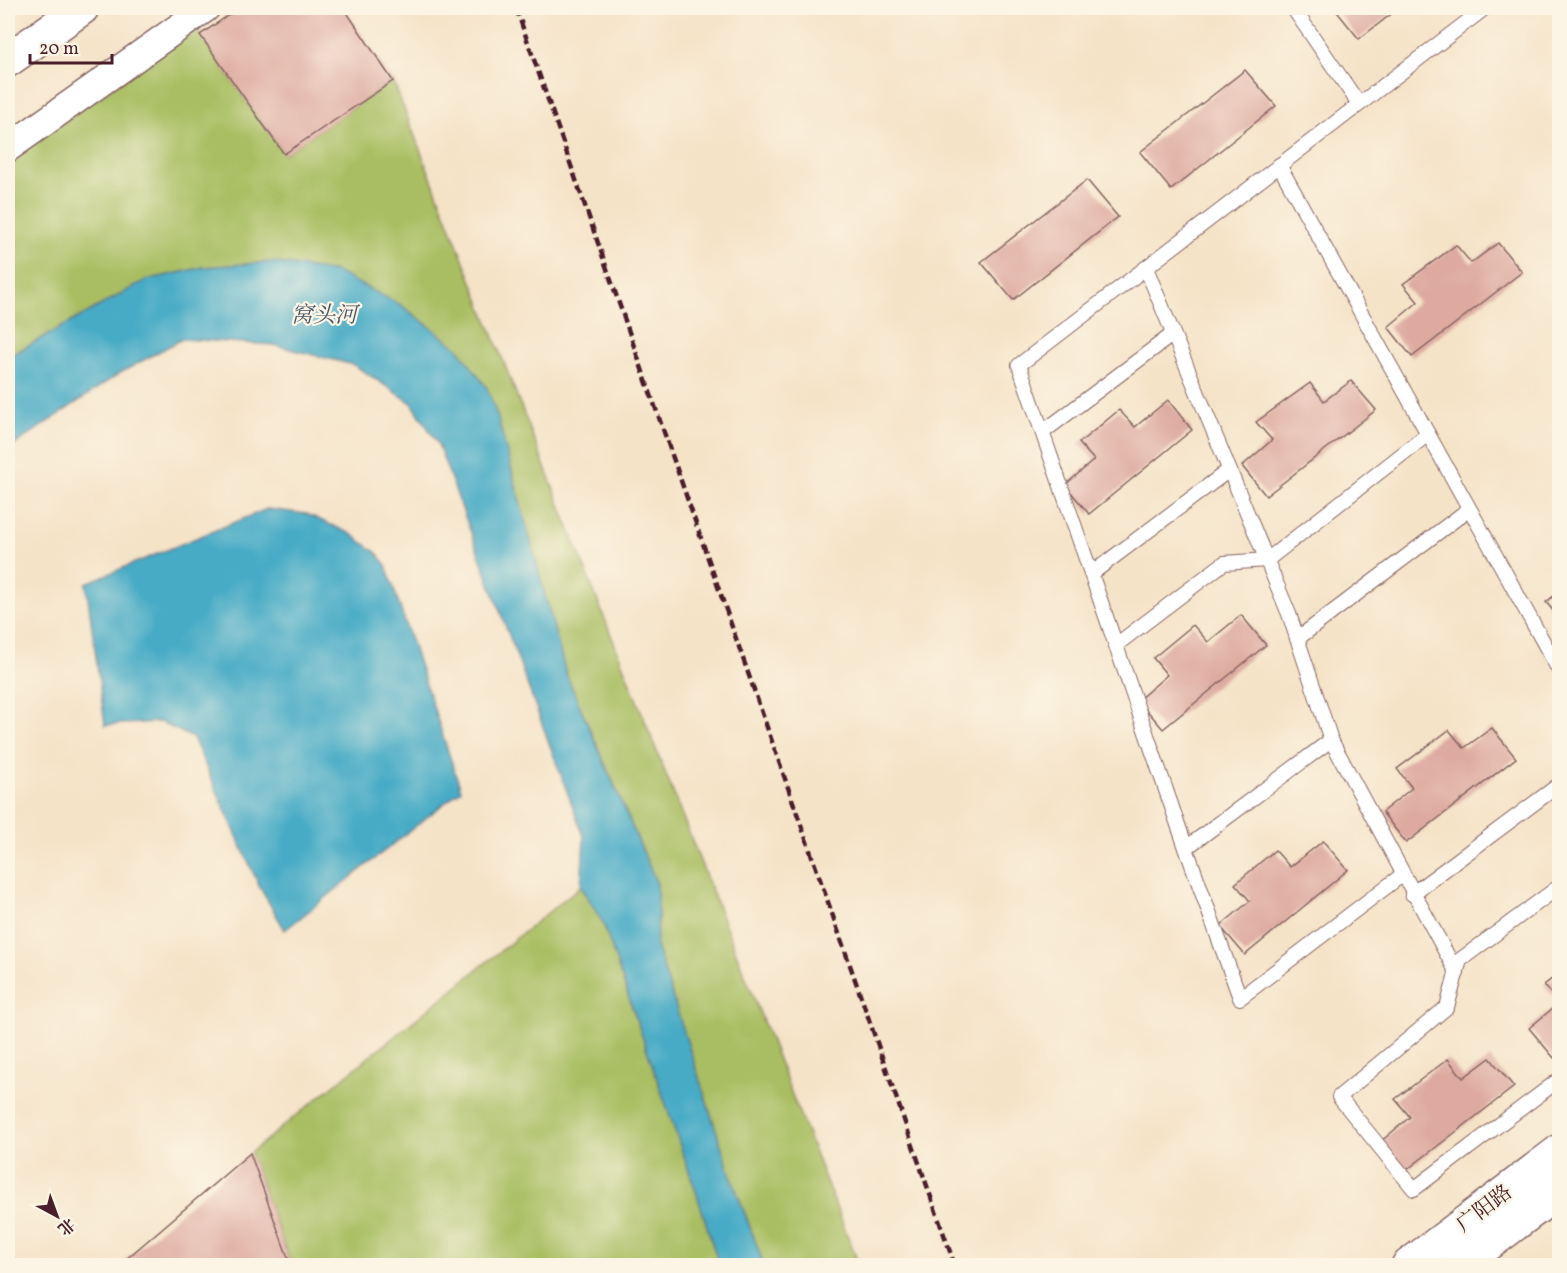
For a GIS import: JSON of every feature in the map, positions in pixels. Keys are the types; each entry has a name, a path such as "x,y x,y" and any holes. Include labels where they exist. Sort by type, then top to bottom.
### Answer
{"main road":[{"path":"8,60 82,8"},
{"name":"广阳路","path":"1408,1266 1560,1151"},
{"name":"广阳路","path":"1459,1266 1560,1190"}],"street":[{"path":"8,148 206,8"}],"lane":[{"path":"1293,8 1359,105"},
{"path":"1402,875 1240,998 1186,849 1019,364 1485,8"},
{"path":"1279,165 1560,672"},
{"path":"1146,268 1267,560 1297,639 1331,740 1456,973"},
{"path":"1042,432 1173,334"},
{"path":"1116,645 1224,563 1267,560 1428,434"},
{"path":"1091,574 1229,470"},
{"path":"1297,639 1469,509"},
{"path":"1186,849 1331,740"},
{"path":"1412,894 1560,784"},
{"path":"1560,886 1460,960 1447,1007 1339,1097 1413,1189 1560,1079"}],"green space":[{"path":"196,29 284,154 393,81 859,1265 764,1265 732,1179 656,946 657,884 566,674 497,415 336,272 272,262 204,267 147,280 8,357 8,161"},
{"path":"581,886 603,923 697,1194 719,1265 291,1265 250,1153"}],"water":[{"name":"窝头河","path":"272,262 336,272 401,305 458,348 487,388 497,415 566,674 657,884 656,946 732,1179 764,1265 719,1265 697,1194 603,923 581,886 584,837 438,444 412,403 354,365 274,345 182,339 120,373 8,449 8,357 146,280 204,267"},
{"path":"267,509 307,514 351,534 377,553 386,565 461,790 285,930 260,888 193,738 160,722 105,725 86,583"}],"building":[{"path":"239,8 344,8 393,81 284,154 200,35"},
{"path":"1334,8 1399,8 1359,39"},
{"path":"1245,70 1276,106 1171,190 1140,152"},
{"path":"1087,180 1118,217 1013,300 981,262"},
{"path":"1498,243 1522,272 1412,357 1388,327 1418,302 1403,284 1456,245 1471,263"},
{"path":"1351,381 1376,410 1266,496 1242,466 1272,440 1256,422 1310,383 1324,401"},
{"path":"1168,400 1192,430 1089,514 1065,485 1094,460 1079,443 1119,410 1135,427"},
{"path":"1560,591 1560,619 1546,602"},
{"path":"1241,615 1266,645 1163,729 1138,700 1167,675 1153,658 1193,625 1208,642"},
{"path":"1492,728 1516,758 1406,843 1382,812 1412,788 1397,769 1449,730 1464,748"},
{"path":"1323,841 1348,870 1245,955 1220,926 1250,901 1235,884 1275,850 1290,867"},
{"path":"1560,973 1560,1054 1554,1058 1529,1028 1559,1003 1544,985"},
{"path":"1490,1058 1514,1087 1404,1172 1380,1142 1410,1117 1395,1099 1448,1059 1463,1078"},
{"path":"250,1153 291,1266 118,1266"}],"railway":[{"path":"516,8 955,1266"}]}
